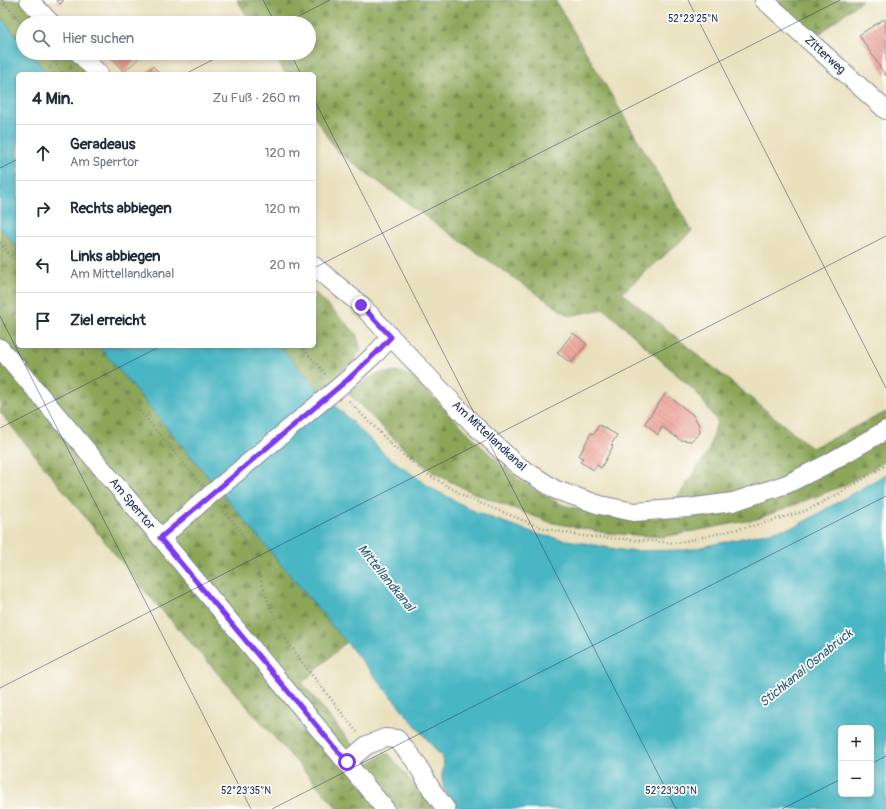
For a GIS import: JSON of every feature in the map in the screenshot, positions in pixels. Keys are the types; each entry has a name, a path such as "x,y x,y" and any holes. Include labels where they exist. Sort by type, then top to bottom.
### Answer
{"street":[{"path":"29,0 44,16"},
{"name":"Zitterweg","path":"764,0 886,110"},
{"path":"86,60 97,72"},
{"name":"Am Mittellandkanal","path":"316,268 361,305 474,425 517,465 556,490 600,505 634,512 688,508 733,502 787,484 827,464 886,430"},
{"path":"160,538 346,381 391,337"},
{"name":"Am Sperrtor","path":"0,348 386,809"},
{"path":"347,762 367,745 385,738 397,739 415,761 432,790 446,809"}],"path":[{"path":"2,0 16,17"},
{"path":"52,60 63,72"},
{"path":"0,243 16,262"},
{"path":"88,348 208,497 239,529 251,550 269,605 283,635 301,661 367,745"},
{"path":"303,348 328,378"}],"green space":[{"path":"0,0 28,0 43,16 16,16 16,35 0,16"},
{"path":"237,0 555,0 692,231 622,293 812,448 886,412 886,461 843,486 757,519 663,537 606,533 549,522 471,492 434,473 399,444 349,394 367,379 380,373 400,372 415,379 484,449 519,480 562,505 630,521 676,516 675,501 709,450 717,421 697,393 604,309 569,316 430,220 337,151 316,119 316,72 285,72 277,60 316,60 316,16 247,16"},
{"path":"764,0 862,0 810,41"},
{"path":"36,60 81,60 91,72 45,72"},
{"path":"0,227 16,246 16,348 101,348 346,642 302,683 368,764 384,754 389,754 434,809 338,809 143,589 0,412"},
{"path":"316,294 356,333 361,350 352,363 321,392 281,348 316,348"}],"water":[{"path":"0,16 16,35 16,60 36,60 45,72 16,72 16,246 0,227"},
{"path":"101,348 281,348 321,392 387,456 431,488 478,513 540,535 627,551 688,550 797,526 886,474 886,809 459,809 448,795 442,783 444,765 441,756"}],"building":[{"path":"56,0 64,0 60,4"},
{"path":"884,19 886,22 886,76 859,35"},
{"path":"113,60 137,60 124,72"},
{"path":"153,66 158,72 147,72"},
{"path":"573,333 587,344 571,363 557,353"},
{"path":"666,393 693,415 698,423 700,433 691,441 680,440 662,427 658,435 645,423"},
{"path":"599,425 617,435 601,468 597,465 594,470 580,462 583,458 579,456 591,433 594,434"}],"route":[{"path":"347,762 160,538 346,381 391,337 361,305"}],"water label":[{"name":"Mittellandkanal","path":"386,578"},
{"name":"Stichkanal Osnabrück","path":"806,668"}]}
